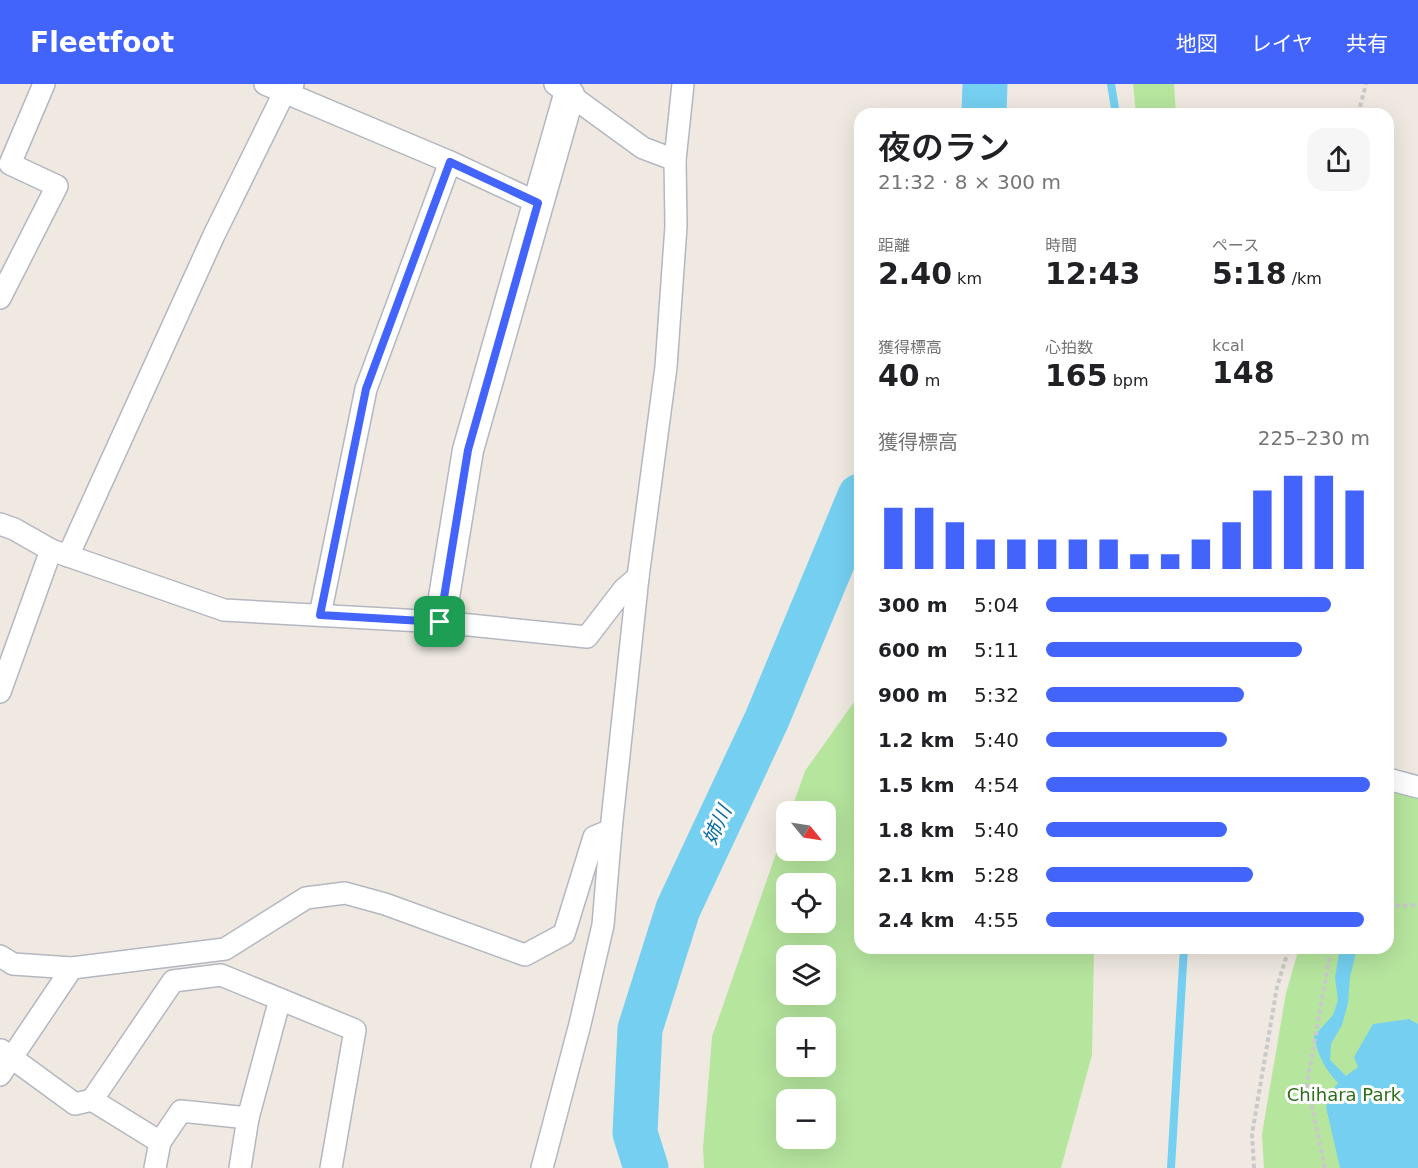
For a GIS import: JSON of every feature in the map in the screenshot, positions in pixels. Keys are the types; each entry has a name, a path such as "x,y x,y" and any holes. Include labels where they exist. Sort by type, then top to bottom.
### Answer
{"street":[{"path":"0,298 57,186 10,164 44,84"},
{"path":"264,84 289,89 538,203"},
{"path":"542,1168 603,925 638,577 666,367 676,226 675,160 682,84"},
{"path":"440,622 468,450 538,203 565,88 643,148 675,160"},
{"path":"0,692 60,553 214,234 289,89"},
{"path":"320,615 366,389 450,162"},
{"path":"0,524 14,528 60,553 224,610 440,622 587,637 624,589 638,577"},
{"path":"1394,781 1418,787"},
{"path":"0,956 13,964 72,968 225,949 306,898 345,893 386,904 525,955 564,934 594,837 611,830"},
{"path":"0,1075 6,1053 72,968"},
{"path":"6,1053 75,1104 92,1100 173,981 221,975 355,1030 331,1168"},
{"path":"240,1168 248,1118 280,999"},
{"path":"92,1100 160,1142"},
{"path":"155,1168 160,1142 181,1111 248,1118"}],"path":[{"path":"1360,108 1366,84"},
{"path":"1394,906 1418,905"},
{"path":"1254,1168 1252,1134 1277,987 1287,954"},
{"path":"1325,1168 1306,1084 1329,954"}],"green space":[{"path":"1133,84 1174,84 1176,108 1135,108"},
{"path":"854,702 854,954 1094,954 1092,1055 1061,1168 704,1168 703,1148 712,1037 776,854 776,861 836,861 836,801 794,801 805,771"},
{"name":"Chihara Park","path":"1394,792 1418,798 1418,1168 1264,1168 1262,1134 1286,993 1297,954 1394,954"}],"water":[{"path":"1339,954 1356,954 1342,1025 1331,1044 1330,1060 1346,1076 1358,1067 1354,1057 1373,1024 1409,1019 1418,1024 1418,1168 1340,1168 1326,1107 1331,1092 1338,1083 1323,1062 1314,1036 1333,1015 1338,1000 1335,977"}],"waterway":[{"name":"姉川","path":"984,108 985,84"},
{"path":"1111,84 1115,108"},
{"name":"姉川","path":"646,1168 635,1133 640,1029 678,909 767,719 854,510"},
{"path":"1171,1168 1184,954"}],"route":[{"path":"450,162 538,203 468,450 440,622 320,615 366,389 450,162"}]}
